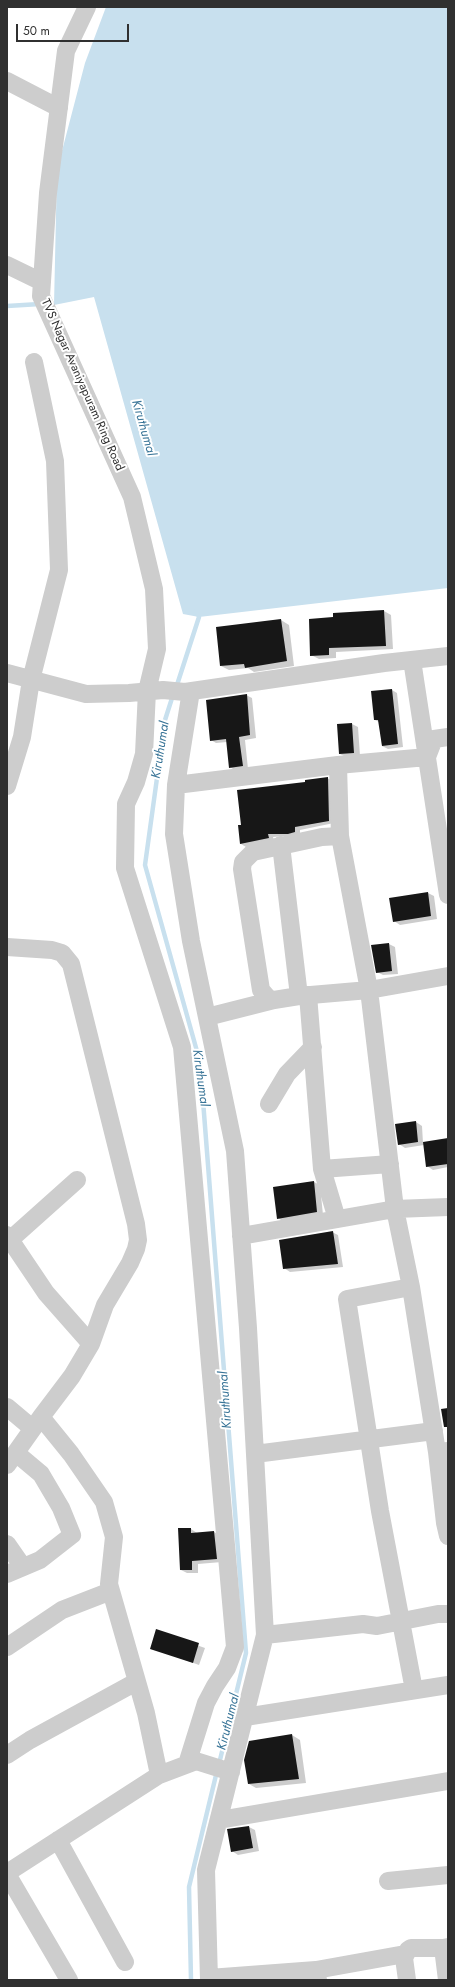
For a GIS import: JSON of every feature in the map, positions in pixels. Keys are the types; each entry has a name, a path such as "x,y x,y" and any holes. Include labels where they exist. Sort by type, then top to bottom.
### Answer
{"street":[{"name":"TVS Nagar Avaniyapuram Ring Road","path":"87,7 66,51 48,193 43,296 132,497 154,589 157,649 155,690 144,754 136,782 126,804 125,868 182,1047 235,1647 227,1668 206,1703 192,1762"},
{"path":"7,81 59,108"},
{"path":"7,265 43,296"},
{"path":"7,786 22,737 31,680 59,570 55,461 34,362"},
{"path":"7,673 86,694 155,690 188,691 448,656"},
{"path":"418,659 441,738 448,831"},
{"path":"418,659 427,757 448,895"},
{"path":"188,691 176,785 174,834 191,941 235,1151 255,1454 265,1635 245,1716 227,1771 219,1820 206,1870 209,1979 317,1975 405,1954 411,1948 446,1948 448,1980"},
{"path":"176,785 338,765 427,757 441,738"},
{"path":"338,765 340,836 369,990 395,1209 412,1287 434,1431 443,1451 445,1523 448,1536"},
{"path":"274,1000 264,995 261,990 242,869 243,862 253,852 322,837 340,836"},
{"path":"281,845 303,995 313,1047 322,1169 337,1219"},
{"path":"7,947 52,950 62,953 71,964 136,1224 138,1240 130,1263 105,1304 91,1344 72,1376 12,1459 41,1474 61,1508 72,1535 40,1560 15,1571 7,1544"},
{"path":"207,1017 274,1000 303,995 369,990 448,976"},
{"path":"269,1104 288,1074 313,1047"},
{"path":"322,1169 390,1164"},
{"path":"77,1180 9,1237 46,1292 91,1344"},
{"path":"241,1236 395,1209 448,1207"},
{"path":"412,1287 347,1299 380,1511 414,1690"},
{"path":"7,1406 37,1423 71,1454 104,1502 114,1537 109,1584 146,1713 159,1775"},
{"path":"255,1454 434,1431"},
{"path":"7,1647 62,1610 111,1591"},
{"path":"265,1635 363,1624 376,1626 401,1620 448,1614"},
{"path":"7,1755 30,1740 136,1682"},
{"path":"245,1716 448,1685"},
{"path":"69,1980 7,1874 159,1775 192,1762 227,1771"},
{"path":"219,1820 448,1781"},
{"path":"58,1840 125,1962"},
{"path":"388,1881 448,1875"},
{"path":"405,1954 404,1958 407,1980"}],"water":[{"path":"106,7 448,7 448,588 199,617 183,614 94,297 54,305 57,170 85,63"}],"building":[{"path":"384,610 386,646 329,648 329,655 310,656 309,619 333,617 333,613"},
{"path":"281,619 287,661 245,668 244,664 220,666 216,627"},
{"path":"392,689 398,744 382,746 378,720 374,720 371,691"},
{"path":"247,694 250,735 239,737 243,766 229,768 226,739 210,741 206,700"},
{"path":"352,723 354,753 339,754 337,724"},
{"path":"328,777 329,821 295,827 295,832 288,834 268,834 269,838 240,844 238,825 241,825 237,790 305,782 305,780"},
{"path":"428,892 431,916 393,922 389,898"},
{"path":"389,943 392,971 376,973 371,945"},
{"path":"416,1121 418,1142 398,1145 395,1124"},
{"path":"448,1138 448,1164 426,1167 423,1142"},
{"path":"314,1181 317,1212 277,1219 273,1187"},
{"path":"333,1231 338,1264 283,1269 279,1240"},
{"path":"448,1408 448,1427 444,1427 441,1409"},
{"path":"178,1528 191,1528 191,1533 214,1531 217,1559 192,1561 192,1570 180,1570"},
{"path":"156,1629 199,1643 193,1663 150,1649"},
{"path":"292,1734 299,1779 248,1784 244,1760 249,1741"},
{"path":"249,1826 253,1848 231,1852 227,1829"}],"waterway":[{"name":"Kiruthumal","path":"7,306 40,304"},
{"name":"Kiruthumal","path":"176,688 199,617 197,611"},
{"name":"Kiruthumal","path":"173,695 165,720 145,865 200,1062 246,1653 219,1764"},
{"name":"Kiruthumal","path":"191,1980 189,1887 217,1771"}]}
